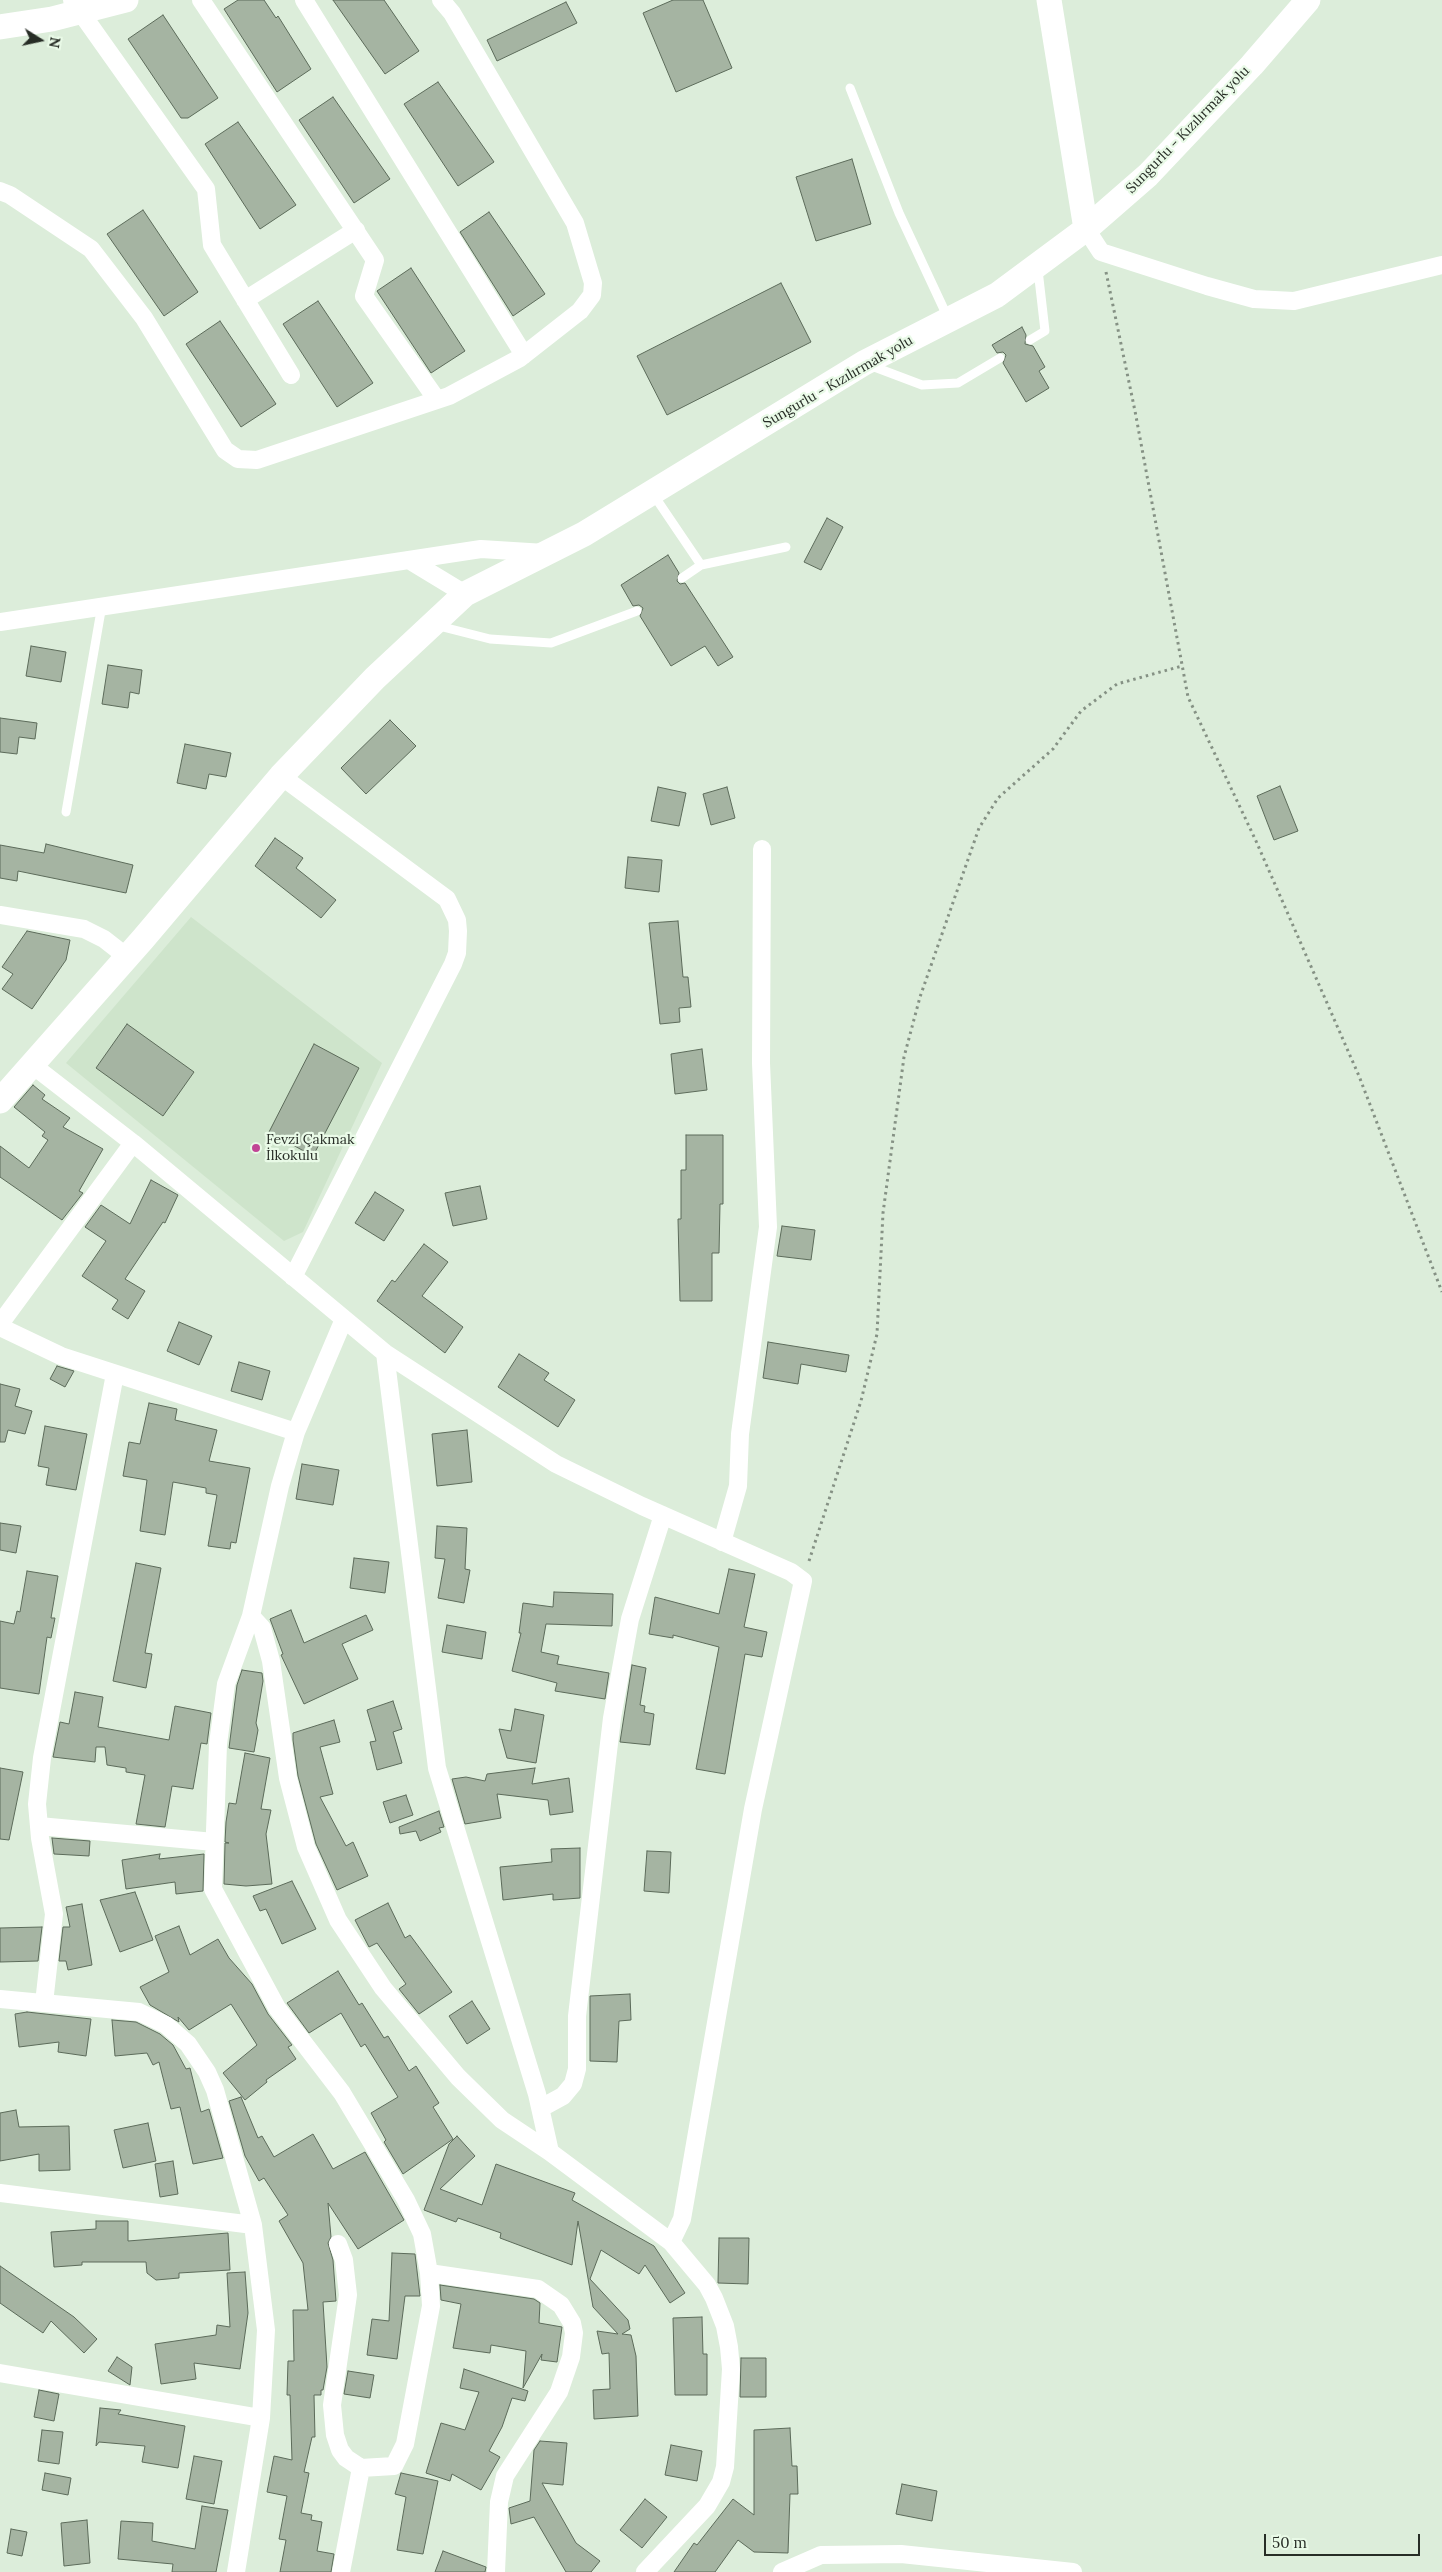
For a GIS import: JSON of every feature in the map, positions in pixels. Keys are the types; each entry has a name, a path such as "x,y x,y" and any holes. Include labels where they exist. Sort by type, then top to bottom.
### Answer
{"main road":[{"path":"0,27 76,6 126,0"},
{"path":"1049,0 1086,229"},
{"name":"Sungurlu - Kızılırmak yolu","path":"0,1101 127,957 281,776 376,678 465,594 584,534 864,363 998,295 1086,229 1148,175 1252,66 1308,0"}],"street":[{"path":"201,0 376,260 364,296 438,400"},
{"path":"304,0 524,355"},
{"path":"0,191 10,194 91,249 144,318 225,450 238,460 257,460 449,396 524,355 580,311 592,295 593,283 575,223 452,13 441,0"},
{"path":"76,6 206,189 212,245 291,375"},
{"path":"1086,229 1101,252 1254,299 1294,301 1442,265"},
{"path":"245,300 356,230"},
{"path":"0,622 102,605 481,549 546,553"},
{"path":"409,560 465,594"},
{"path":"281,776 448,899 458,931 457,954 453,964 293,1277"},
{"path":"722,1542 738,1486 740,1434 768,1227 761,1062 762,849"},
{"path":"0,915 84,929 104,939 127,957"},
{"path":"31,1064 133,1143 385,1353 556,1464 663,1515 791,1572 803,1581 753,1809 682,2219 671,2242"},
{"path":"133,1143 0,1326 61,1356 296,1432"},
{"path":"338,2244 344,2260 348,2295 332,2405 335,2434 340,2450 346,2458 361,2468 394,2466 404,2444 431,2306 430,2273 422,2234 406,2200 342,2093 277,2008 213,1889 218,1744 226,1684 250,1616 280,1486 296,1432 344,1319"},
{"path":"385,1353 437,1768 541,2108 550,2152"},
{"path":"44,2003 54,1914 37,1804 42,1758 115,1374"},
{"path":"541,2108 562,2096 573,2084 578,2069 577,2016 612,1718 630,1619 663,1515"},
{"path":"250,1616 262,1628 271,1662 288,1778 306,1847 338,1920 383,1988 458,2077 502,2120 550,2152 671,2242 707,2285 725,2326 731,2369 725,2467 718,2488 707,2506 645,2572"},
{"path":"39,1826 214,1842"},
{"path":"0,1999 139,2012 166,2025 188,2044 207,2072 215,2090 252,2225 266,2330 261,2418 236,2572"},
{"path":"0,2193 252,2225"},
{"path":"430,2273 538,2289 561,2305 572,2323 574,2333 572,2357 559,2392 505,2476 499,2502 496,2572 502,2572"},
{"path":"0,2373 261,2418"},
{"path":"341,2572 361,2468"},
{"path":"782,2572 821,2555 901,2554 1073,2572"}],"lane":[{"path":"850,88 899,213 949,320"},
{"path":"1030,340 1045,331 1037,265"},
{"path":"864,363 922,385 958,383 1000,358"},
{"path":"652,492 701,566"},
{"path":"682,578 701,566 786,547"},
{"path":"66,812 102,605"},
{"path":"432,624 490,639 550,642 636,611"}],"path":[{"path":"1101,252 1135,411 1188,697 1256,841 1359,1076 1432,1261 1442,1292"},
{"path":"803,1581 861,1401 877,1334 883,1213 904,1057 920,997 979,828 998,798 1053,749 1081,711 1117,684 1182,666"}],"shaded area":[{"name":"Fevzi Çakmak İlkokulu","path":"191,917 382,1063 303,1232 284,1241 66,1063"}],"building":[{"path":"238,0 264,0 276,18 278,16 311,69 277,92 224,9"},
{"path":"333,0 384,0 419,51 385,74"},
{"path":"673,0 703,0 732,68 676,92 643,13"},
{"path":"566,2 577,23 497,61 487,40"},
{"path":"163,15 218,98 188,118 181,118 128,39"},
{"path":"438,82 494,162 458,186 404,104"},
{"path":"333,97 390,179 354,203 299,120"},
{"path":"238,122 296,205 260,229 205,144"},
{"path":"852,159 871,224 816,241 796,177"},
{"path":"143,210 198,292 164,316 107,234"},
{"path":"489,212 545,294 513,316 460,232"},
{"path":"411,268 465,351 431,373 377,291"},
{"path":"781,283 811,342 667,415 637,356"},
{"path":"318,301 373,383 337,407 283,324"},
{"path":"220,321 276,404 241,427 186,344"},
{"path":"1022,327 1026,335 1025,344 1033,346 1045,367 1039,371 1049,388 1026,402 1003,363 1006,355 1003,352 997,353 992,345"},
{"path":"827,518 843,527 821,570 804,562"},
{"path":"668,555 679,573 677,581 680,584 685,583 733,657 718,666 705,646 671,666 640,616 643,608 639,605 633,606 621,585"},
{"path":"31,646 66,652 61,682 26,676"},
{"path":"108,665 142,670 139,694 130,692 128,708 102,704"},
{"path":"0,718 37,723 35,739 19,737 17,754 0,752"},
{"path":"390,720 416,746 366,794 341,768"},
{"path":"185,744 231,753 226,777 209,774 206,789 177,783"},
{"path":"1280,786 1298,831 1274,840 1257,796"},
{"path":"658,787 686,793 679,826 651,821"},
{"path":"727,787 735,818 711,825 703,794"},
{"path":"275,838 303,858 296,868 336,900 321,918 255,866"},
{"path":"46,844 133,865 126,893 18,871 17,881 0,878 0,845 44,853"},
{"path":"628,857 662,860 659,892 625,888"},
{"path":"678,921 683,977 688,977 691,1007 679,1008 680,1022 660,1024 649,923"},
{"path":"27,931 70,940 66,960 32,1009 2,989 13,974 2,967"},
{"path":"127,1024 194,1072 163,1116 96,1068"},
{"path":"314,1044 359,1068 313,1156 269,1132"},
{"path":"702,1049 707,1090 675,1094 671,1054"},
{"path":"33,1085 45,1095 42,1099 70,1118 63,1127 103,1149 79,1191 83,1193 62,1220 0,1177 0,1146 29,1168 48,1140 42,1136 45,1132 14,1107"},
{"path":"686,1135 723,1135 723,1204 720,1204 719,1253 712,1253 712,1301 680,1301 678,1219 681,1219 681,1170 686,1170"},
{"path":"151,1180 178,1195 165,1223 163,1222 125,1279 145,1291 128,1319 112,1309 118,1300 82,1276 106,1241 85,1227 101,1205 130,1224"},
{"path":"480,1186 487,1219 453,1226 445,1193"},
{"path":"375,1192 404,1210 384,1241 355,1223"},
{"path":"782,1226 815,1230 811,1260 777,1256"},
{"path":"424,1244 448,1262 422,1296 463,1327 445,1353 377,1301 392,1280 395,1282"},
{"path":"179,1322 212,1336 199,1365 167,1351"},
{"path":"768,1342 849,1355 846,1372 801,1364 798,1384 763,1378"},
{"path":"519,1354 549,1373 544,1380 575,1400 558,1427 498,1387"},
{"path":"239,1362 270,1371 262,1400 231,1391"},
{"path":"57,1366 74,1371 65,1387 50,1379"},
{"path":"0,1384 20,1389 15,1406 32,1411 25,1434 8,1430 5,1442 0,1442"},
{"path":"149,1403 177,1409 175,1420 217,1430 209,1461 250,1468 236,1543 231,1542 230,1549 208,1546 217,1495 206,1493 206,1488 173,1482 165,1535 140,1531 147,1480 123,1476 129,1442 140,1444"},
{"path":"45,1426 87,1434 76,1490 46,1485 49,1468 38,1466"},
{"path":"467,1430 472,1482 437,1486 432,1434"},
{"path":"302,1464 339,1470 333,1505 296,1499"},
{"path":"0,1523 21,1526 16,1553 0,1550"},
{"path":"437,1526 467,1528 465,1569 470,1570 464,1603 438,1598 445,1559 435,1558"},
{"path":"354,1558 389,1562 385,1593 350,1588"},
{"path":"136,1563 161,1568 145,1653 152,1654 146,1688 113,1681"},
{"path":"729,1569 755,1574 744,1627 767,1632 762,1657 745,1654 725,1774 696,1769 719,1647 673,1635 673,1638 649,1634 655,1597 719,1614"},
{"path":"27,1571 58,1576 51,1618 55,1618 51,1638 47,1637 39,1694 0,1688 0,1621 14,1624 17,1611 20,1612"},
{"path":"554,1592 613,1594 612,1626 546,1624 541,1652 559,1656 557,1664 609,1673 605,1699 555,1691 557,1683 512,1671 521,1633 519,1633 523,1603 553,1607"},
{"path":"291,1610 304,1643 366,1615 373,1630 342,1644 358,1679 304,1704 281,1655 283,1654 270,1619"},
{"path":"447,1625 486,1632 482,1659 442,1652"},
{"path":"632,1665 646,1668 640,1705 645,1706 644,1712 654,1714 650,1745 620,1742"},
{"path":"242,1670 262,1673 263,1681 256,1723 258,1730 254,1752 229,1748 237,1685"},
{"path":"75,1692 103,1697 98,1727 169,1740 175,1706 211,1713 207,1744 201,1743 193,1789 172,1786 165,1827 136,1824 145,1775 126,1772 126,1768 107,1765 105,1747 96,1747 95,1762 53,1757 60,1722 69,1724"},
{"path":"393,1701 402,1729 393,1732 402,1763 377,1770 370,1742 376,1741 367,1710"},
{"path":"515,1709 544,1715 536,1763 507,1758 499,1729 511,1731"},
{"path":"334,1720 340,1742 320,1747 333,1794 320,1797 346,1846 353,1842 368,1876 337,1890 316,1844 298,1776 293,1740 293,1733"},
{"path":"245,1753 270,1758 261,1809 271,1810 266,1834 272,1884 246,1886 224,1884 225,1843 229,1843 225,1842 229,1803 236,1804"},
{"path":"0,1768 23,1772 9,1840 0,1839"},
{"path":"535,1768 532,1784 569,1778 573,1812 550,1815 548,1800 497,1794 501,1818 465,1824 452,1779 466,1777 485,1781 487,1774"},
{"path":"406,1795 413,1815 390,1823 383,1802"},
{"path":"439,1811 444,1827 439,1828 441,1832 420,1841 416,1831 400,1834 399,1827"},
{"path":"52,1838 90,1841 89,1856 54,1854"},
{"path":"580,1848 580,1898 553,1900 553,1894 503,1900 500,1867 552,1862 551,1849"},
{"path":"647,1851 671,1852 669,1893 644,1891"},
{"path":"160,1854 159,1859 204,1854 203,1891 176,1894 175,1882 126,1889 122,1860"},
{"path":"292,1881 316,1929 282,1944 266,1909 260,1911 253,1896"},
{"path":"135,1892 153,1940 120,1952 100,1900"},
{"path":"388,1903 405,1938 410,1935 452,1992 419,2014 399,1989 406,1984 377,1943 369,1947 355,1920"},
{"path":"82,1904 92,1965 68,1970 66,1961 59,1961 63,1927 70,1927 66,1907"},
{"path":"179,1926 190,1955 218,1939 229,1958 252,1984 268,2014 292,2045 288,2047 296,2059 266,2080 267,2082 245,2100 223,2073 257,2045 231,2004 189,2030 178,2017 179,2022 150,2005 140,1987 169,1972 155,1936"},
{"path":"42,1927 38,1961 0,1962 0,1928"},
{"path":"338,1971 359,2005 362,2003 384,2038 388,2036 409,2071 416,2066 439,2103 433,2107 453,2139 403,2174 384,2142 386,2140 371,2113 398,2097 365,2044 361,2047 341,2013 309,2033 287,2003"},
{"path":"630,1994 631,2020 619,2021 617,2062 590,2061 590,1996"},
{"path":"472,2001 490,2029 467,2044 449,2016"},
{"path":"27,2012 91,2019 86,2056 58,2052 59,2042 19,2047 15,2014"},
{"path":"112,2020 136,2022 160,2034 173,2045 186,2069 190,2068 201,2112 209,2109 223,2158 193,2164 180,2107 171,2109 159,2062 153,2065 147,2053 115,2056"},
{"path":"241,2097 258,2138 262,2136 274,2157 313,2134 333,2169 365,2152 404,2220 358,2249 328,2203 331,2237 328,2243 333,2260 336,2301 323,2302 327,2367 321,2395 314,2395 315,2437 312,2437 304,2472 309,2473 301,2513 312,2515 311,2520 322,2522 317,2551 334,2554 331,2572 280,2572 286,2540 279,2539 287,2496 267,2492 274,2456 292,2460 290,2395 287,2395 288,2361 294,2361 293,2310 308,2310 303,2263 279,2221 288,2215 264,2178 259,2181 245,2156 229,2101"},
{"path":"16,2110 19,2127 69,2126 70,2170 39,2171 39,2154 0,2161 0,2113"},
{"path":"148,2123 156,2161 123,2168 114,2130"},
{"path":"457,2136 475,2156 440,2189 482,2205 496,2164 575,2193 572,2200 654,2246 685,2293 670,2303 645,2265 639,2274 601,2250 590,2279 628,2320 630,2329 622,2334 631,2335 636,2356 638,2416 594,2419 593,2390 610,2389 609,2353 602,2354 597,2331 618,2334 593,2307 578,2221 572,2265 500,2238 501,2233 458,2218 456,2222 424,2210 449,2144"},
{"path":"173,2161 178,2194 160,2197 155,2164"},
{"path":"96,2221 128,2221 128,2241 228,2233 230,2270 179,2273 179,2278 156,2280 147,2273 146,2262 82,2262 82,2265 54,2267 51,2232 96,2229"},
{"path":"719,2238 749,2238 748,2284 718,2283"},
{"path":"392,2253 415,2254 420,2296 405,2296 397,2359 367,2355 372,2319 389,2321"},
{"path":"0,2266 74,2317 97,2339 84,2353 51,2321 43,2333 0,2303"},
{"path":"245,2272 248,2313 240,2369 194,2363 196,2379 161,2384 155,2344 216,2335 217,2325 230,2327 227,2273"},
{"path":"440,2285 534,2299 540,2303 539,2323 562,2327 557,2362 541,2360 542,2354 523,2388 526,2351 491,2345 490,2353 453,2348 461,2304 441,2300"},
{"path":"702,2317 703,2354 707,2354 707,2395 675,2395 673,2318"},
{"path":"117,2357 132,2367 130,2385 108,2371"},
{"path":"741,2358 766,2358 766,2397 740,2397"},
{"path":"464,2369 528,2391 525,2401 512,2398 502,2427 489,2451 500,2457 481,2490 452,2474 450,2481 426,2473 441,2423 465,2430 479,2392 460,2388"},
{"path":"348,2371 374,2375 370,2398 344,2394"},
{"path":"39,2390 59,2394 54,2421 34,2417"},
{"path":"100,2408 121,2410 118,2414 185,2426 178,2468 142,2462 145,2446 99,2442 96,2446"},
{"path":"790,2428 792,2466 797,2466 798,2494 790,2494 788,2553 754,2552 738,2540 715,2572 674,2572 694,2543 697,2545 733,2499 754,2515 754,2430"},
{"path":"42,2430 63,2432 59,2464 38,2461"},
{"path":"540,2441 567,2443 563,2485 542,2483 576,2543 600,2561 591,2572 566,2572 534,2517 511,2524 509,2508 530,2501 534,2450"},
{"path":"671,2445 702,2451 697,2481 665,2475"},
{"path":"194,2456 222,2461 214,2504 186,2499"},
{"path":"45,2473 71,2478 68,2495 42,2490"},
{"path":"401,2473 438,2481 423,2554 397,2550 406,2497 395,2494"},
{"path":"902,2484 937,2491 932,2521 896,2514"},
{"path":"645,2499 667,2517 642,2548 620,2530"},
{"path":"202,2506 228,2510 216,2572 172,2572 173,2564 118,2559 121,2521 153,2523 152,2541 195,2549"},
{"path":"87,2520 90,2563 64,2566 61,2523"},
{"path":"11,2529 27,2532 22,2556 7,2553"},
{"path":"443,2551 486,2567 485,2572 435,2572"}],"place":[{"name":"Fevzi Çakmak İlkokulu","path":"256,1148"}]}
